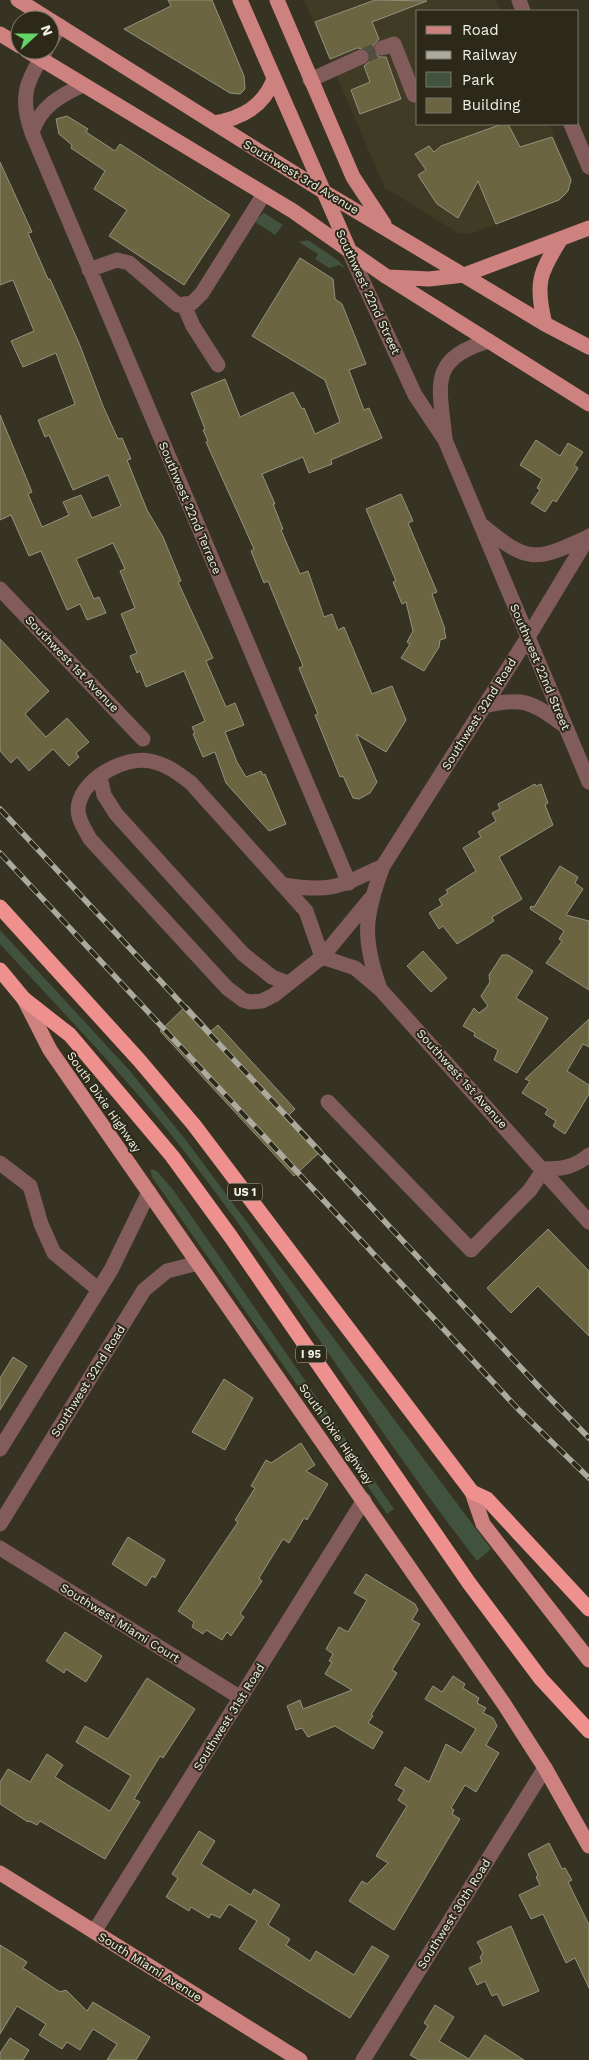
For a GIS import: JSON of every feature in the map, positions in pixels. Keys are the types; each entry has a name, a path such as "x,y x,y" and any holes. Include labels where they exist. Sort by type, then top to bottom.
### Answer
{"highway":[{"name":"US 1","path":"0,908 97,1012 194,1125 472,1492"},
{"name":"South Dixie Highway","path":"0,970 24,999"},
{"name":"I 95","path":"24,999 70,1035 172,1156 231,1237 470,1583 541,1679 589,1731"},
{"path":"472,1492 487,1499 589,1609"}],"main road":[{"name":"Southwest 3rd Avenue","path":"18,0 34,10"},
{"name":"Southwest 22nd Street","path":"240,0 348,249"},
{"path":"277,0 353,177 388,229"},
{"name":"Southwest 3rd Avenue","path":"60,26 321,190 545,324 589,347"},
{"path":"51,60 83,85 264,194 387,277 589,404"},
{"path":"214,123 234,119 249,112 269,92 274,79"},
{"path":"387,277 429,279 464,276 589,228"},
{"path":"545,324 539,297 541,272 561,239"},
{"name":"South Dixie Highway","path":"24,999 50,1050 464,1645 545,1768 589,1846"},
{"path":"472,1492 483,1524 589,1660"},
{"name":"South Miami Avenue","path":"0,1873 300,2060"}],"street":[{"path":"382,48 394,44 414,95"},
{"path":"310,80 361,57"},
{"name":"Southwest 22nd Terrace","path":"40,60 28,81 24,112 89,270 349,882"},
{"path":"32,133 36,120 44,109 55,100 83,85"},
{"path":"571,125 589,167"},
{"path":"89,270 117,260 129,263 178,306 192,304 202,293 264,194"},
{"name":"Southwest 22nd Street","path":"348,249 415,395 445,440 589,782"},
{"path":"184,305 193,326 218,365"},
{"name":"Southwest 22nd Street","path":"445,440 441,391 444,369 458,353 489,341"},
{"path":"480,524 508,547 521,554 535,556 544,556 589,536"},
{"name":"Southwest 32nd Road","path":"371,898 383,866 528,637 589,536"},
{"name":"Southwest 1st Avenue","path":"0,589 143,739"},
{"path":"484,706 517,700 531,704 565,726"},
{"path":"322,957 306,911 191,783 175,771 154,762 136,760 114,766 86,789 78,803 80,822 90,839 227,988 243,1000 256,1002 274,995 322,957 371,898"},
{"path":"100,777 104,794 116,814 243,954 272,977 288,983"},
{"path":"284,885 327,889 349,882 383,866"},
{"name":"Southwest 1st Avenue","path":"371,898 367,918 367,941 371,964 380,989"},
{"name":"Southwest 1st Avenue","path":"322,957 355,968 380,989 544,1169 560,1192 589,1222"},
{"path":"328,1102 471,1250 530,1190 544,1169 560,1170 573,1166 589,1154"},
{"path":"0,1163 30,1186 41,1224 54,1253 99,1290"},
{"path":"0,1449 99,1290 125,1244 149,1192"},
{"name":"Southwest 32nd Road","path":"0,1524 144,1290 167,1272 198,1263"},
{"name":"Southwest 31st Road","path":"94,1932 364,1500"},
{"name":"Southwest Miami Court","path":"0,1548 241,1698"},
{"name":"Southwest 30th Road","path":"363,2060 545,1768"}],"shaded area":[{"path":"304,0 496,0 501,10 416,10 416,125 549,125 572,178 567,195 561,200 470,234 458,233 385,188"}],"green space":[{"path":"264,213 283,225 275,235 254,221"},
{"path":"308,240 339,261 346,269 339,265 329,268 315,259 318,254 299,242"},
{"path":"0,930 130,1071 185,1139 491,1549 477,1561 400,1456 213,1189 131,1087 0,944"},
{"path":"150,1169 157,1171 174,1191 394,1509 387,1514 152,1177"}],"building":[{"path":"168,0 212,0 244,76 245,89 240,94 230,93 124,29 171,6"},
{"path":"375,0 427,1 372,22 379,39 373,46 373,51 380,57 386,57 401,99 360,114 351,90 370,82 364,66 369,62 369,53 366,49 357,48 330,59 315,22"},
{"path":"67,116 88,129 86,132 115,151 120,144 230,215 184,285 109,236 127,210 94,189 105,171 71,148 72,145 59,134 56,119"},
{"path":"499,125 509,125 520,147 552,137 571,180 568,191 559,200 496,224 478,181 458,218 437,204 418,175 426,170 415,154 429,146 434,152 441,146"},
{"path":"0,162 32,232 28,233 48,279 50,279 79,343 103,406 118,439 122,438 131,459 127,460 147,510 163,537 181,581 178,582 213,658 206,661 226,707 235,703 244,725 225,732 237,762 246,777 261,771 263,775 265,774 286,824 269,831 226,783 215,752 203,757 192,727 205,721 184,671 146,687 140,671 137,673 130,656 137,653 121,614 135,608 120,571 125,569 113,543 76,559 94,599 99,597 106,613 87,620 80,604 67,610 41,551 29,556 11,515 0,520 0,415 32,492 28,494 42,527 69,515 63,502 81,495 92,518 121,506 108,475 73,490 49,435 45,437 38,420 75,404 56,353 23,367 11,341 34,331 13,280 0,285"},
{"path":"300,258 333,279 335,299 342,304 366,364 349,370 364,410 369,408 382,438 331,460 332,464 309,473 303,457 262,474 275,504 273,504 283,529 281,530 300,574 308,571 324,617 332,614 338,630 344,627 372,694 392,686 406,720 386,752 356,734 377,782 370,793 359,799 353,798 343,776 340,777 315,715 318,714 299,668 303,666 268,581 264,583 251,551 254,549 206,442 208,441 203,430 205,429 191,393 225,379 240,417 293,392 302,409 304,408 315,434 340,422 325,380 252,336"},
{"path":"536,440 560,456 568,443 583,452 574,465 578,468 556,502 553,500 545,512 531,503 540,490 537,488 542,479 520,465"},
{"path":"401,494 413,521 408,523 437,592 432,594 445,629 446,638 440,640 439,647 424,671 401,658 410,644 407,642 413,631 406,602 402,604 393,582 396,581 366,509"},
{"path":"0,639 49,691 25,714 46,737 67,718 89,742 76,753 79,757 69,766 53,749 29,771 17,757 11,763 0,751"},
{"path":"535,784 536,786 541,784 548,803 545,805 553,825 499,857 522,899 492,917 494,921 457,944 443,926 439,929 429,913 442,905 439,899 448,893 446,890 476,871 463,848 481,837 478,832 496,821 492,813 500,809 498,804"},
{"path":"560,866 578,877 575,883 583,889 566,915 589,921 589,990 546,963 562,941 559,939 564,931 530,909 531,906 534,907"},
{"path":"423,951 447,978 431,992 407,966"},
{"path":"502,955 508,955 533,971 516,998 548,1018 517,1073 494,1060 498,1050 474,1036 475,1033 463,1026 474,1008 479,1013 488,1006 481,996 490,982 489,975"},
{"path":"187,1005 211,1031 218,1025 295,1109 289,1115 322,1150 294,1176 160,1031"},
{"path":"589,1019 589,1047 583,1044 567,1071 589,1085 589,1094 565,1134 553,1126 556,1121 545,1114 548,1109 522,1093 530,1081 525,1079"},
{"path":"548,1229 589,1271 589,1336 538,1286 511,1313 487,1288"},
{"path":"13,1357 27,1366 0,1410 0,1378"},
{"path":"224,1379 253,1398 225,1450 192,1432"},
{"path":"301,1443 315,1465 306,1471 328,1484 307,1520 304,1518 289,1543 283,1539 259,1578 262,1581 240,1614 244,1617 231,1636 227,1632 222,1640 206,1630 203,1634 192,1627 194,1622 178,1611 238,1522 235,1520 255,1488 251,1486 266,1460 271,1463"},
{"path":"128,1537 165,1560 155,1578 152,1576 146,1586 112,1564"},
{"path":"366,1574 415,1604 418,1610 412,1620 420,1624 392,1670 397,1673 371,1715 373,1716 368,1723 383,1732 373,1749 335,1726 308,1737 302,1728 296,1730 287,1706 300,1700 303,1709 352,1690 325,1674 332,1662 329,1661 333,1654 326,1649 339,1627 348,1632 367,1600 354,1593"},
{"path":"65,1632 102,1656 86,1682 66,1669 64,1673 46,1661"},
{"path":"453,1676 465,1684 463,1688 479,1698 477,1703 486,1708 483,1713 493,1718 497,1726 486,1745 499,1753 476,1792 465,1785 451,1808 454,1810 452,1814 460,1819 394,1930 349,1901 362,1881 367,1884 388,1863 376,1856 407,1806 398,1800 404,1790 395,1785 405,1767 429,1782 446,1744 461,1753 476,1729 425,1699 433,1686 442,1692"},
{"path":"147,1678 195,1709 163,1758 160,1756 134,1799 140,1802 105,1859 40,1821 37,1825 28,1822 0,1804 0,1782 8,1769 30,1782 47,1754 63,1765 55,1777 110,1811 131,1776 76,1742 85,1726 108,1739"},
{"path":"199,1831 215,1841 201,1864 251,1895 254,1889 280,1905 268,1925 290,1939 286,1945 310,1961 316,1951 354,1975 372,1946 389,1956 350,2018 239,1949 257,1921 229,1904 220,1918 211,1914 209,1918 191,1907 189,1911 166,1897 178,1878 172,1874"},
{"path":"549,1843 562,1869 565,1868 572,1880 568,1882 589,1925 589,1988 575,1958 566,1963 543,1914 531,1919 519,1895 540,1885 536,1877 538,1875 528,1854"},
{"path":"511,1926 539,1991 503,2006 497,1994 492,1996 485,1981 477,1985 469,1968 482,1962 480,1957 483,1953 477,1942"},
{"path":"0,1945 27,1962 23,1968 60,1992 66,1990 87,2011 93,2002 150,2037 136,2060 107,2060 117,2044 93,2029 80,2050 67,2042 62,2049 39,2035 46,2024 17,2006 0,2034"},
{"path":"435,2005 454,2017 439,2041 469,2059 485,2035 524,2060 419,2060 410,2055 428,2026 424,2023"},
{"path":"10,2038 29,2050 23,2060 0,2060 0,2053"}],"tunnel":[{"path":"361,57 382,48"}],"railway":[{"path":"0,809 540,1388 589,1438"},
{"path":"0,853 519,1410 589,1478"}]}
